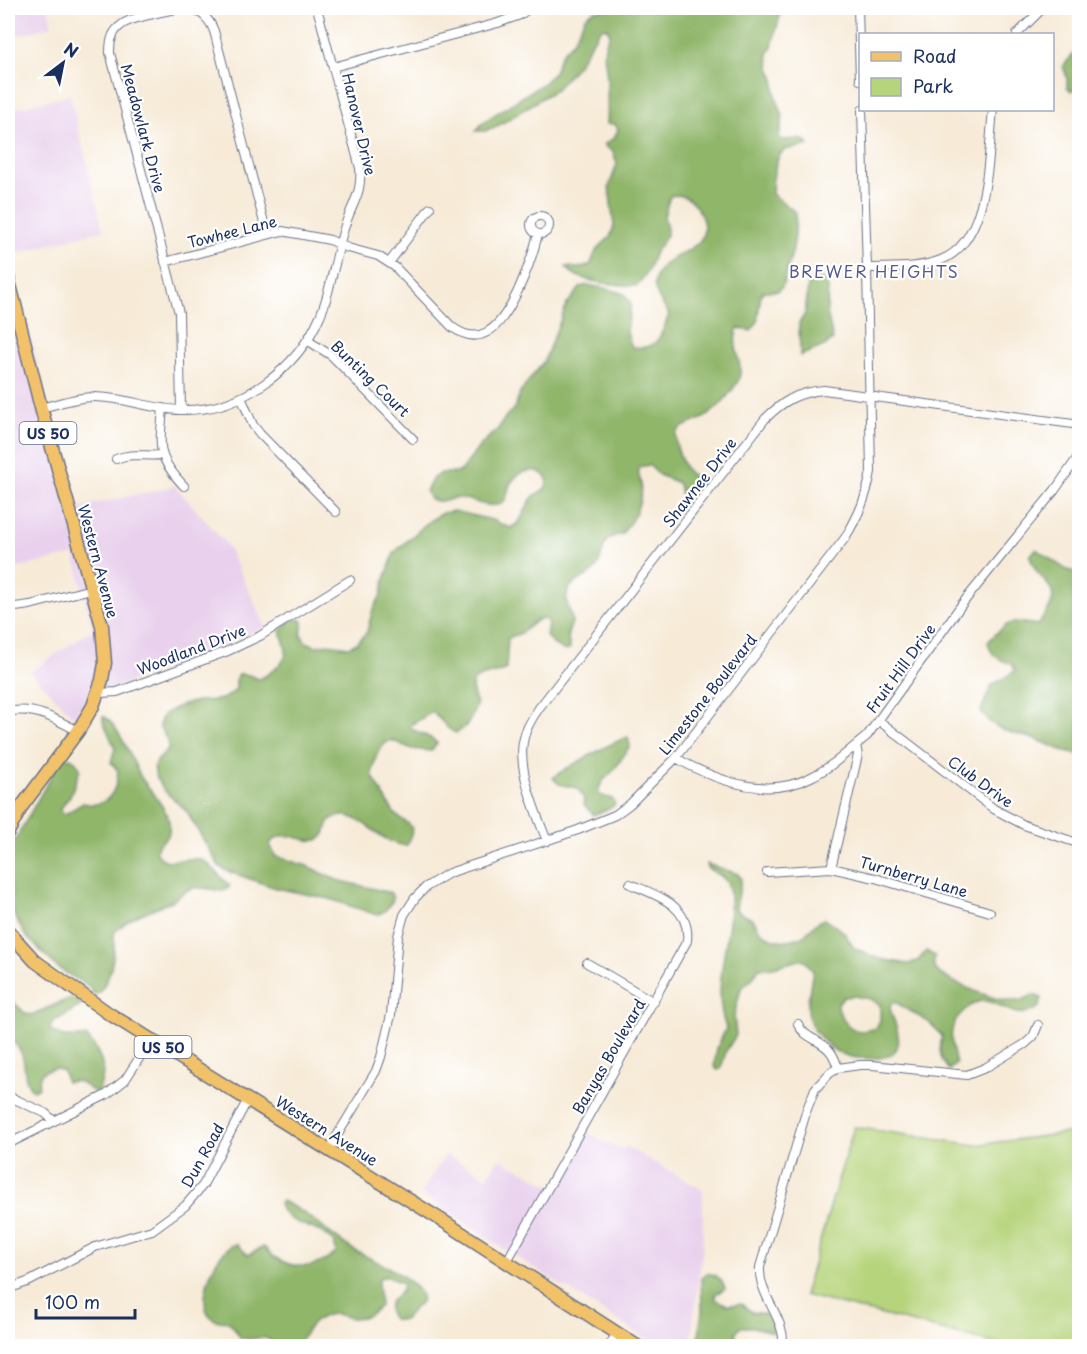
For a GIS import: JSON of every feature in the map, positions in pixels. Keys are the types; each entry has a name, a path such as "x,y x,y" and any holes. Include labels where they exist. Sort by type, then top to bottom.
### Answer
{"main road":[{"name":"Western Avenue","path":"8,279 41,408 102,626 105,663 99,693 86,719 22,806 8,832"},
{"name":"Western Avenue","path":"8,932 22,949 49,972 108,1013 507,1261 637,1347"}],"street":[{"name":"Meadowlark Drive","path":"181,410 181,325 110,53 112,38 125,22 173,9 189,8 203,14 212,26 267,234"},
{"name":"Hanover Drive","path":"41,408 80,398 95,397 181,410 217,405 241,397 274,377 307,340 324,308 339,245 359,194 361,177 317,8"},
{"path":"333,67 498,23 520,15 529,8"},
{"path":"858,8 859,33"},
{"path":"1018,33 1043,8"},
{"name":"Limestone Boulevard","path":"329,1149 376,1071 381,1057 391,1015 398,936 404,915 415,898 426,887 449,873 547,841 615,815 645,790 676,758 858,517 866,497 871,472 862,111"},
{"path":"867,268 920,266 932,263 944,259 963,243 977,221 981,208 993,111"},
{"path":"430,208 389,262 453,327 464,334 476,336 492,329 510,304 530,261 538,234"},
{"name":"Towhee Lane","path":"165,261 267,234 289,231 330,240 389,262"},
{"name":"Bunting Court","path":"307,340 332,356 413,439"},
{"name":"Shawnee Drive","path":"547,841 526,777 522,754 525,734 539,708 765,419 779,406 793,396 808,391 824,390 1080,425"},
{"path":"241,397 253,425 260,434 336,512"},
{"path":"163,408 162,455 184,486"},
{"path":"116,459 135,454 162,455"},
{"name":"Fruit Hill Drive","path":"856,746 867,736 962,604 1055,490 1080,454"},
{"name":"Woodland Drive","path":"99,693 117,692 228,651 260,636 350,580"},
{"path":"8,608 30,605 91,589"},
{"path":"8,712 24,710 36,712 78,731"},
{"name":"Club Drive","path":"878,720 994,809 1024,825 1080,844"},
{"path":"676,758 713,777 766,788 790,785 810,778 831,766 856,746 858,755 831,868 767,872"},
{"name":"Turnberry Lane","path":"831,868 875,878 990,912"},
{"name":"Banyas Boulevard","path":"507,1261 687,941 687,926 682,913 668,901 630,884"},
{"path":"587,963 654,1002"},
{"path":"798,1023 806,1035 829,1050 838,1068"},
{"path":"783,1347 784,1338 760,1280 760,1268 811,1099 822,1082 838,1068 872,1065 967,1075 985,1068 1025,1044 1033,1037 1038,1025"},
{"path":"8,1144 117,1088 125,1080 151,1040"},
{"path":"8,1096 45,1113 54,1121"},
{"name":"Dun Road","path":"8,1289 34,1279 95,1247 152,1230 185,1206 203,1185 248,1099"},
{"path":"609,1347 617,1333"}],"shaded area":[{"path":"8,8 48,8 52,26 8,38"},
{"path":"70,95 103,230 8,256 8,110"},
{"path":"8,256 77,508 175,486 227,545 266,627 112,689 80,723 30,672 93,629 74,555 8,570"},
{"path":"586,1132 618,1149 627,1147 703,1190 703,1247 690,1346 658,1346 504,1249 421,1193 446,1154 487,1178 499,1158 555,1188"}],"green space":[{"path":"612,8 782,8 768,54 776,97 783,116 779,137 783,140 801,139 809,145 785,150 778,158 774,170 772,194 795,212 796,222 794,241 782,287 778,291 764,291 761,294 757,323 751,331 738,328 735,341 740,376 737,383 710,414 683,427 676,434 677,448 685,467 691,475 703,478 705,487 696,498 688,501 681,495 676,482 659,475 649,465 639,467 641,493 633,518 621,535 609,538 596,568 571,586 567,595 572,622 568,632 570,649 565,651 553,644 546,636 548,623 545,619 537,620 521,633 508,638 506,669 474,681 472,686 477,703 472,717 464,728 456,733 452,732 432,712 412,724 411,728 437,743 431,751 412,749 391,740 382,746 377,754 372,775 394,813 410,824 412,831 407,845 387,840 359,821 340,816 330,820 325,834 320,839 306,840 283,836 276,838 270,844 275,856 307,866 337,880 391,893 393,900 385,911 377,915 330,899 276,888 227,871 219,866 187,812 165,791 156,778 154,767 168,750 168,741 159,726 163,715 186,704 220,700 228,696 236,689 236,678 240,674 258,679 270,673 285,658 286,648 280,630 293,619 302,620 301,635 306,642 316,646 328,644 349,647 357,643 367,632 394,553 429,521 442,513 454,511 492,520 510,528 518,522 533,497 547,484 548,480 539,472 529,471 519,475 510,484 504,501 494,505 456,498 437,501 430,499 426,491 433,478 441,473 457,473 462,470 481,444 498,429 506,416 515,408 520,392 544,361 567,304 581,287 587,285 624,294 631,303 627,333 632,347 641,348 653,344 664,329 669,314 655,289 655,280 666,263 693,247 704,232 701,216 689,199 679,195 670,196 664,216 667,235 654,254 648,271 637,286 588,280 579,277 566,267 578,268 590,265 597,249 610,237 614,226 609,187 617,164 613,152 605,144 615,137 618,129 615,124 607,124 604,52 610,34 608,29 603,27 598,32 577,66 555,90 499,125 485,131 476,131 483,122 544,83 554,72 561,54 573,41 586,16 594,11"},
{"path":"1079,43 1079,82 1071,91 1067,87 1063,66 1073,55"},
{"path":"820,277 828,287 827,312 833,340 821,348 800,356 799,323 805,314 808,285 811,280"},
{"path":"1036,549 1067,570 1076,572 1079,570 1079,754 1067,752 997,727 981,711 991,686 1015,671 1011,663 999,659 993,653 988,642 1009,624 1021,622 1037,625 1052,602 1050,587 1039,574 1030,556"},
{"path":"103,716 115,727 142,779 162,805 167,816 169,833 156,850 159,856 169,861 202,860 230,886 223,891 190,889 173,901 140,914 120,927 114,933 113,957 107,980 98,994 94,994 89,986 59,969 25,935 8,904 8,853 60,760 64,757 74,760 80,769 70,796 60,809 62,813 65,814 83,803 98,804 109,798 115,786 118,771 111,762 115,748"},
{"path":"628,737 630,746 599,790 599,795 613,799 615,804 612,807 594,815 584,805 583,796 577,788 559,784 553,778 585,758"},
{"path":"707,864 738,874 741,879 737,911 754,920 762,932 774,939 795,939 825,919 844,932 854,948 880,959 908,964 918,961 926,951 935,956 936,970 960,984 1010,1001 1022,1000 1033,995 1042,998 1039,1007 1031,1012 1018,1013 987,1001 980,1001 970,1006 962,1012 953,1025 951,1039 956,1064 949,1070 941,1054 942,1036 930,1023 895,1002 890,1008 898,1033 897,1048 888,1056 880,1058 855,1057 834,1050 812,1026 808,1006 813,971 805,960 759,968 752,979 741,988 734,1016 736,1035 726,1051 721,1069 717,1070 714,1066 717,1048 726,1028 720,1002 720,988 730,898 728,885 724,879 707,868","holes":["844,997 870,999 880,1005 880,1020 876,1028 861,1031 852,1028 842,1017 838,1003"]},
{"path":"8,997 25,1013 31,1015 71,998 81,1004 53,1021 50,1030 63,1037 87,1037 92,1043 103,1070 101,1085 97,1092 82,1083 66,1082 63,1071 55,1068 44,1071 40,1076 38,1088 33,1090 28,1085 21,1051 8,1038"},
{"path":"1079,1123 1079,1346 1004,1346 804,1295 854,1127 975,1145 1075,1132"},
{"path":"282,1201 301,1211 352,1249 400,1274 416,1287 422,1296 421,1302 403,1320 394,1320 389,1312 389,1305 393,1298 401,1292 403,1284 389,1277 381,1277 378,1282 380,1306 377,1309 358,1318 336,1314 323,1316 312,1324 298,1346 273,1346 269,1339 265,1338 241,1338 229,1322 213,1319 206,1310 206,1288 215,1264 229,1247 237,1244 248,1255 264,1247 274,1257 298,1266 321,1263 336,1253 334,1243 328,1236 299,1223 283,1212 279,1203"},
{"path":"707,1273 719,1278 725,1289 715,1294 716,1300 728,1305 742,1304 751,1312 766,1314 774,1323 773,1332 740,1327 735,1333 741,1346 698,1346 702,1310 701,1278"}],"district":[{"name":"BREWER HEIGHTS","path":"874,271"}]}
